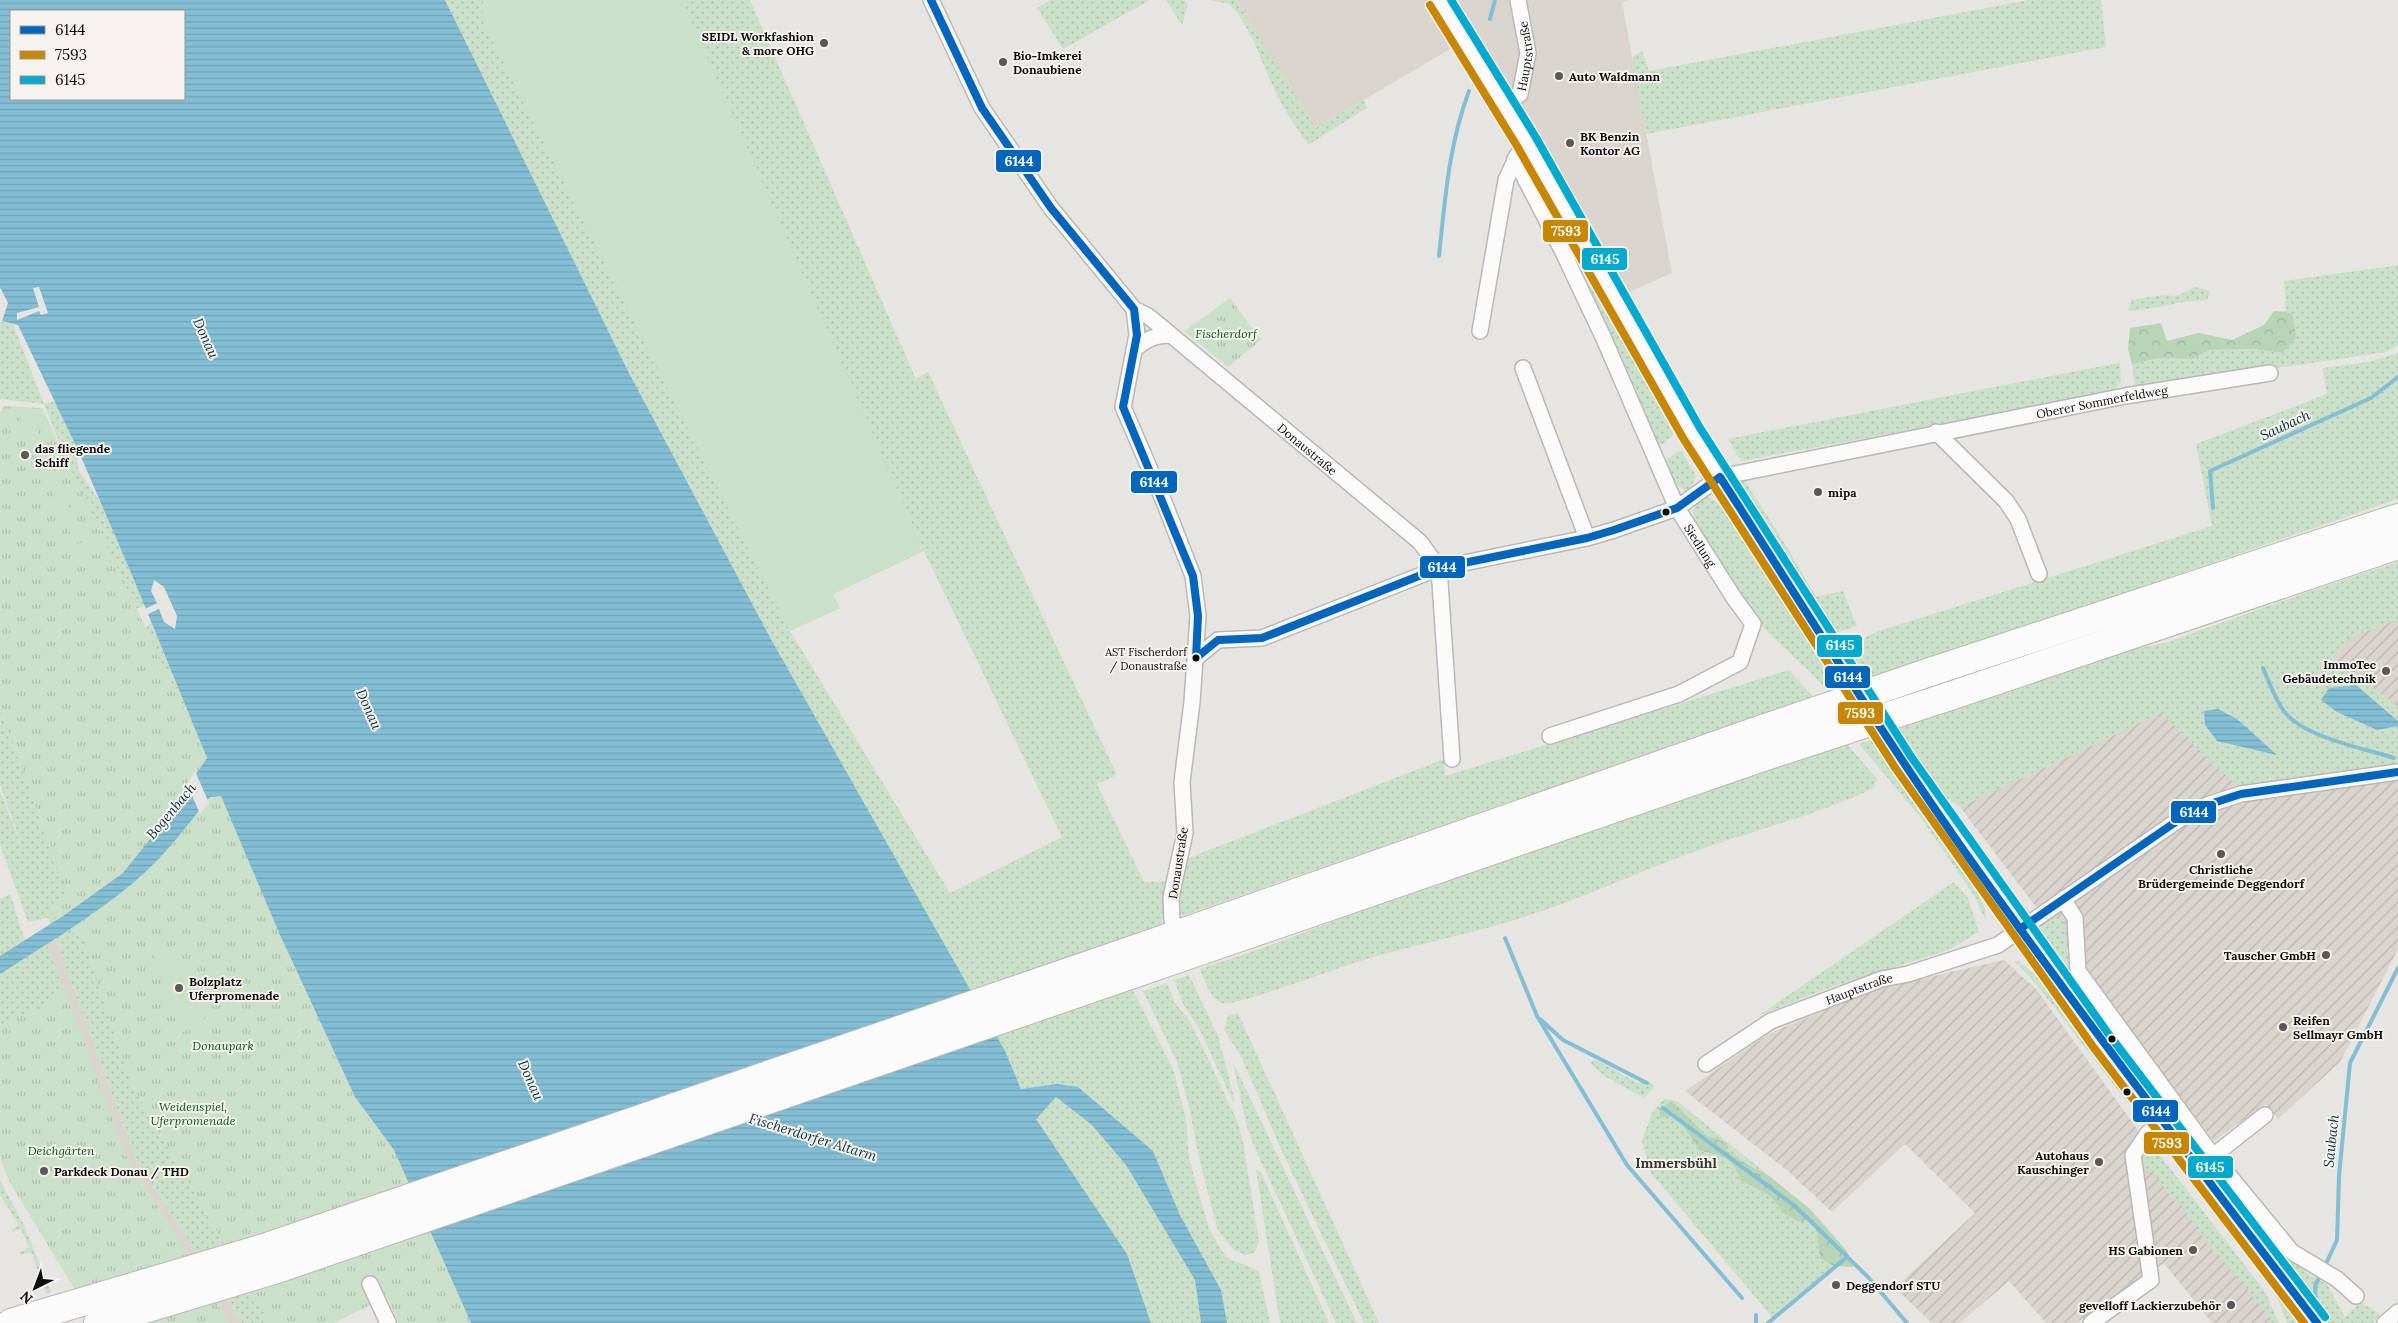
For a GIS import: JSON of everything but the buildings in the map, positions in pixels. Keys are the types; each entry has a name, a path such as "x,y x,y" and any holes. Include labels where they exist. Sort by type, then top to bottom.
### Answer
{"highway":[{"path":"98,1323 287,1266 1224,930 1754,732 2398,518"},
{"path":"11,1323 264,1248 1224,930 1941,699 2398,544"}],"main road":[{"name":"Hauptstraße","path":"1439,0 1526,140 1691,433 1904,764 2102,1042 2317,1323"}],"street":[{"name":"Donaustraße","path":"930,0 982,108 1051,208 1134,309 1148,316 1420,542 1440,568"},
{"name":"Hauptstraße","path":"1504,106 1520,94 1528,53 1518,0"},
{"path":"1480,331 1506,180 1526,140"},
{"name":"Siedlung","path":"1515,159 1562,250 1604,339 1678,508 1734,598 1753,624 1740,662 1679,694 1550,736"},
{"name":"Donaustraße","path":"1134,309 1137,335 1123,407 1164,502 1193,576 1198,616 1196,658 1182,782 1185,833 1171,897 1172,920"},
{"path":"1134,350 1145,340 1159,335 1171,335"},
{"path":"1523,368 1587,538"},
{"name":"Oberer Sommerfeldweg","path":"1720,477 1936,432 2125,396 2270,374"},
{"path":"1936,432 2006,501 2018,518 2039,574"},
{"path":"1196,658 1218,640 1262,638 1440,568 1587,538 1678,508 1720,477"},
{"path":"1440,568 1452,759"},
{"path":"1198,616 1218,640"},
{"path":"2020,929 2177,820 2207,805 2241,794 2398,772"},
{"path":"2063,899 2075,918 2078,971 2213,1156 2277,1236 2301,1259 2331,1276 2356,1296"},
{"name":"Hauptstraße","path":"1706,1064 1771,1021 1882,980 1908,974 1998,945 2020,929"},
{"path":"2213,1156 2265,1116"},
{"path":"2091,1323 2151,1280 2133,1155 2148,1133 2164,1121"},
{"path":"370,1284 388,1323"}],"shaded area":[{"path":"1236,0 1628,0 1622,2 1672,273 1627,293 1469,38 1316,128"},
{"path":"2398,619 2398,707 2334,659 2349,638"},
{"path":"2161,713 2237,786 2398,763 2398,949 2340,1062 2278,1119 2266,1104 2214,1141 1960,807"},
{"path":"55,937 135,1157 242,1323 229,1323 126,1156 46,943"},
{"path":"2004,960 2036,989 2277,1323 2212,1323 2164,1263 2076,1323 2046,1323 2009,1281 1960,1323 1932,1323 1895,1288 1975,1213 1905,1144 1832,1212 1788,1171 1685,1091 1770,1033 1877,989"}],"green space":[{"path":"445,0 750,0 916,379 928,372 1117,775 1097,784 1144,882 1168,881 1170,883 1161,926 970,991 772,641 629,373","holes":["924,551 1062,837 950,893 790,631 840,608 833,594"]},
{"path":"483,0 682,0 924,550 833,594 840,608 790,631 482,20"},
{"path":"1051,0 1150,0 1063,49 1037,8"},
{"path":"1166,0 1184,0 1188,4 1182,25"},
{"path":"1209,0 1236,0 1316,128 1364,100 1367,108 1308,145 1277,96 1244,23 1230,4"},
{"path":"2029,0 2101,0 2106,47 1646,134 1632,57 1642,51 1649,71"},
{"path":"1465,68 1470,68 1506,130 1503,131"},
{"path":"1566,238 1580,262 1595,282 1673,434 1672,437 1661,445 1658,444 1563,240"},
{"path":"2398,265 2398,345 2386,352 2154,386 2135,387 2132,364 2159,358 2192,359 2209,350 2253,349 2283,353 2292,313 2274,311 2286,311 2284,281"},
{"path":"2195,287 2210,291 2207,300 2128,311 2131,300 2164,295 2176,296"},
{"name":"Fischerdorf","path":"1230,298 1261,340 1228,367 1184,331"},
{"path":"2274,311 2292,313 2296,337 2283,353 2253,349 2209,350 2192,359 2159,358 2132,364 2128,349 2130,328 2161,323 2167,341 2199,333 2232,340 2264,325"},
{"path":"0,323 13,324 44,404 0,399"},
{"path":"2398,353 2398,499 1861,683 1839,649 1879,631 2212,526 2196,444 2327,394 2323,368 2368,362"},
{"path":"2120,364 2121,382 2112,393 1741,461 1728,439"},
{"path":"55,401 77,447 78,470 102,504 145,606 135,609 112,573 44,404"},
{"name":"Donaupark","path":"4,406 42,408 207,758 287,951 355,1097 394,1150 471,1323 398,1323 387,1297 334,1323 270,1323 132,1085 81,933 67,933 54,918 51,909 67,895 0,707 0,414"},
{"path":"17,410 28,410 58,480 47,481"},
{"path":"1681,450 1696,476 1691,488 1684,490 1677,485 1665,460"},
{"path":"1745,477 1748,486 1816,597 1843,591 1857,626 1839,632 1826,631 1740,492 1738,484"},
{"path":"50,487 60,487 81,534 73,540"},
{"path":"1709,497 1721,506 1737,527 1841,690 1831,694 1744,606 1695,524 1693,511 1697,502"},
{"path":"86,542 97,570 86,569 75,544"},
{"path":"2398,562 2398,619 2349,638 2334,659 2398,707 2398,763 2237,786 2161,713 1960,807 1931,786 1889,723 2083,661 2168,642"},
{"path":"151,622 207,758 145,629"},
{"path":"1789,670 1816,700 1490,809 1182,916 1178,893 1186,859 1444,759 1445,776"},
{"path":"0,707 94,968 132,1085 270,1323 242,1323 135,1157 48,918 28,922 0,845 0,791 25,855 0,785"},
{"path":"1873,739 1977,893 1985,908 1986,922 1975,897 1921,818 1859,744"},
{"path":"1847,744 1877,779 1874,788 1808,814 1718,843 1551,908 1508,922 1373,957 1263,994 1230,1003 1222,1003 1214,997 1200,969 1260,949 1546,841"},
{"path":"1954,882 1968,898 1979,932 1949,950 1829,988 1758,1016"},
{"path":"10,894 25,940 0,956 0,899"},
{"path":"2052,915 2058,916 2064,923 2070,975 2085,998 2083,1000 2040,938 2042,925"},
{"path":"46,943 65,990 38,1008 0,1025 0,974"},
{"name":"Bolzplatz Uferpromenade","path":"178,944 206,1023 180,1033 152,953"},
{"path":"2014,961 2019,961 2040,980 2125,1091 2129,1098 2127,1102 2037,985"},
{"path":"1189,975 1218,1036 1235,1101 1233,1102 1199,1028 1184,1006 1174,980"},
{"path":"1167,983 1175,1003 1189,1020 1238,1123 1244,1147 1259,1243 1254,1253 1245,1255 1234,1250 1218,1231 1177,1062 1143,991"},
{"path":"1131,986 1173,1069 1186,1118 1189,1158 1209,1229 1226,1257 1259,1271 1270,1323 1227,1323 1221,1290 1180,1215 1153,1151 1057,1084 1022,1089 993,1031"},
{"name":"Deichgärten","path":"65,990 126,1156 229,1323 94,1323 10,1183 0,1158 0,1025 38,1008"},
{"path":"1238,1013 1379,1323 1364,1323 1284,1156 1241,1056 1224,1030 1228,1016"},
{"path":"2116,1040 2186,1131 2185,1135 2281,1252 2311,1276 2327,1284 2345,1317 2360,1302 2380,1314 2373,1323 2327,1323 2114,1045"},
{"path":"1596,1060 1638,1083 1647,1080 1655,1086 1644,1098 1604,1076 1590,1063"},
{"path":"1233,1062 1357,1323 1336,1323 1253,1144 1246,1124"},
{"path":"1056,1097 1092,1125 1126,1165 1195,1280 1201,1323 1151,1323 1127,1254 1035,1119"},
{"path":"1664,1099 1677,1101 1768,1175 1727,1151 1727,1143 1706,1135 1672,1101 1676,1115 1700,1151 1718,1153 1738,1170 1750,1186 1770,1196 1783,1213 1803,1222 1805,1218 1816,1228 1820,1258 1834,1266 1772,1317 1651,1173 1642,1141 1652,1113"},
{"path":"1672,1101 1706,1135 1727,1143 1727,1151 1768,1175 1810,1209 1847,1251 1853,1267 1834,1266 1820,1258 1816,1228 1805,1219 1802,1223 1783,1213 1770,1196 1740,1180 1735,1167 1726,1159 1700,1151 1676,1115 1660,1118 1659,1109"},
{"path":"2153,1146 2266,1293 2279,1323 2268,1323 2272,1320 2218,1254 2214,1253 2177,1199 2174,1201 2150,1168 2142,1176 2140,1159 2144,1148"},
{"path":"2163,1146 2169,1149 2289,1306 2289,1310 2299,1323 2287,1323 2276,1294"},
{"path":"1256,1169 1261,1172 1329,1323 1280,1323"},
{"path":"0,1180 24,1225 51,1292 46,1294 31,1252 20,1255 19,1252 29,1248 21,1229 12,1232 11,1230 19,1225 0,1195"}],"water":[{"path":"0,0 445,0 629,373 772,641 1005,1051 1021,1089 1057,1084 1078,1087 1153,1151 1180,1215 1221,1290 1227,1323 1201,1323 1195,1280 1126,1165 1092,1125 1056,1097 1036,1119 1127,1254 1151,1323 471,1323 394,1150 355,1097 280,935 221,796 210,797 164,853 133,883 85,919 0,974 0,956 63,916 123,873 166,819 207,758 132,575 78,450 18,325 2,321 8,303 0,287"},
{"path":"2356,685 2398,721 2398,726 2377,730 2337,712 2321,700 2329,688"},
{"path":"2218,709 2237,719 2277,755 2217,741 2205,725 2204,711"}],"pier":[{"path":"39,287 48,313 41,315 39,311 17,320 17,313 39,307 33,288"},
{"path":"154,580 164,587 177,616 175,629 164,622 159,609 146,615 143,610 157,603 151,591"},
{"path":"195,771 209,803 200,814 187,784"}],"waterway":[{"path":"1490,19 1495,0"},
{"path":"1439,256 1452,151 1469,91"},
{"name":"Saubach","path":"2213,508 2210,471 2371,398 2398,377"},
{"name":"Saubach","path":"2263,668 2280,705 2292,719 2318,734 2394,758"},
{"path":"1505,938 1537,1016 1627,1165 1742,1298"},
{"name":"Saubach","path":"2324,1268 2337,1240 2339,1176 2350,1063 2398,968"},
{"path":"1540,1019 1563,1040 1647,1083"},
{"path":"1663,1108 1796,1207 1868,1277 1907,1323"},
{"path":"1768,1323 1847,1257"},
{"name":"Saubach","path":"2316,1308 2315,1286 2321,1274"},
{"path":"1756,1315 1756,1323"}],"transit line":[{"name":"6144","path":"931,0 982,108 1051,208 1134,309 1137,335 1123,407 1193,576 1198,616 1196,658"},
{"name":"6145","path":"1451,0 1535,136 1700,428 1912,758 2110,1036 2325,1317"},
{"name":"7593","path":"1430,5 1517,146 1683,438 1896,769 2094,1048 2304,1323"},
{"name":"6144","path":"1196,658 1218,640 1262,638 1439,568 1587,538 1614,530 1677,508 1720,477 1869,710 1962,848 2093,1028 2317,1323"},
{"name":"6144","path":"2020,929 2177,821 2207,805 2241,794 2398,772"}],"place":[{"name":"SEIDL Workfashion & more OHG","path":"824,43"},
{"name":"Bio-Imkerei Donaubiene","path":"1003,62"},
{"name":"Auto Waldmann","path":"1559,76"},
{"name":"BK Benzin Kontor AG","path":"1570,143"},
{"name":"das fliegende Schiff","path":"25,455"},
{"name":"mipa","path":"1818,492"},
{"name":"AST Fischerdorf / Donaustraße","path":"1196,658"},
{"name":"ImmoTec Gebäudetechnik","path":"2386,671"},
{"name":"Christliche Brüdergemeinde Deggendorf","path":"2221,854"},
{"name":"Tauscher GmbH","path":"2326,955"},
{"name":"Bolzplatz Uferpromenade","path":"179,988"},
{"name":"Reifen Sellmayr GmbH","path":"2283,1027"},
{"name":"Autohaus Kauschinger","path":"2099,1162"},
{"name":"Parkdeck Donau / THD","path":"44,1171"},
{"name":"HS Gabionen","path":"2193,1250"},
{"name":"Deggendorf STU","path":"1836,1285"},
{"name":"gevelloff Lackierzubehör","path":"2231,1305"}],"district":[{"name":"Immersbühl","path":"1676,1163"}],"water label":[{"name":"Donau","path":"206,338"},
{"name":"Donau","path":"369,709"},
{"name":"Bogenbach","path":"171,811"},
{"name":"Donau","path":"531,1080"},
{"name":"Fischerdorfer Altarm","path":"813,1137"}],"park label":[{"name":"Weidenspiel, Uferpromenade","path":"193,1113"}]}
